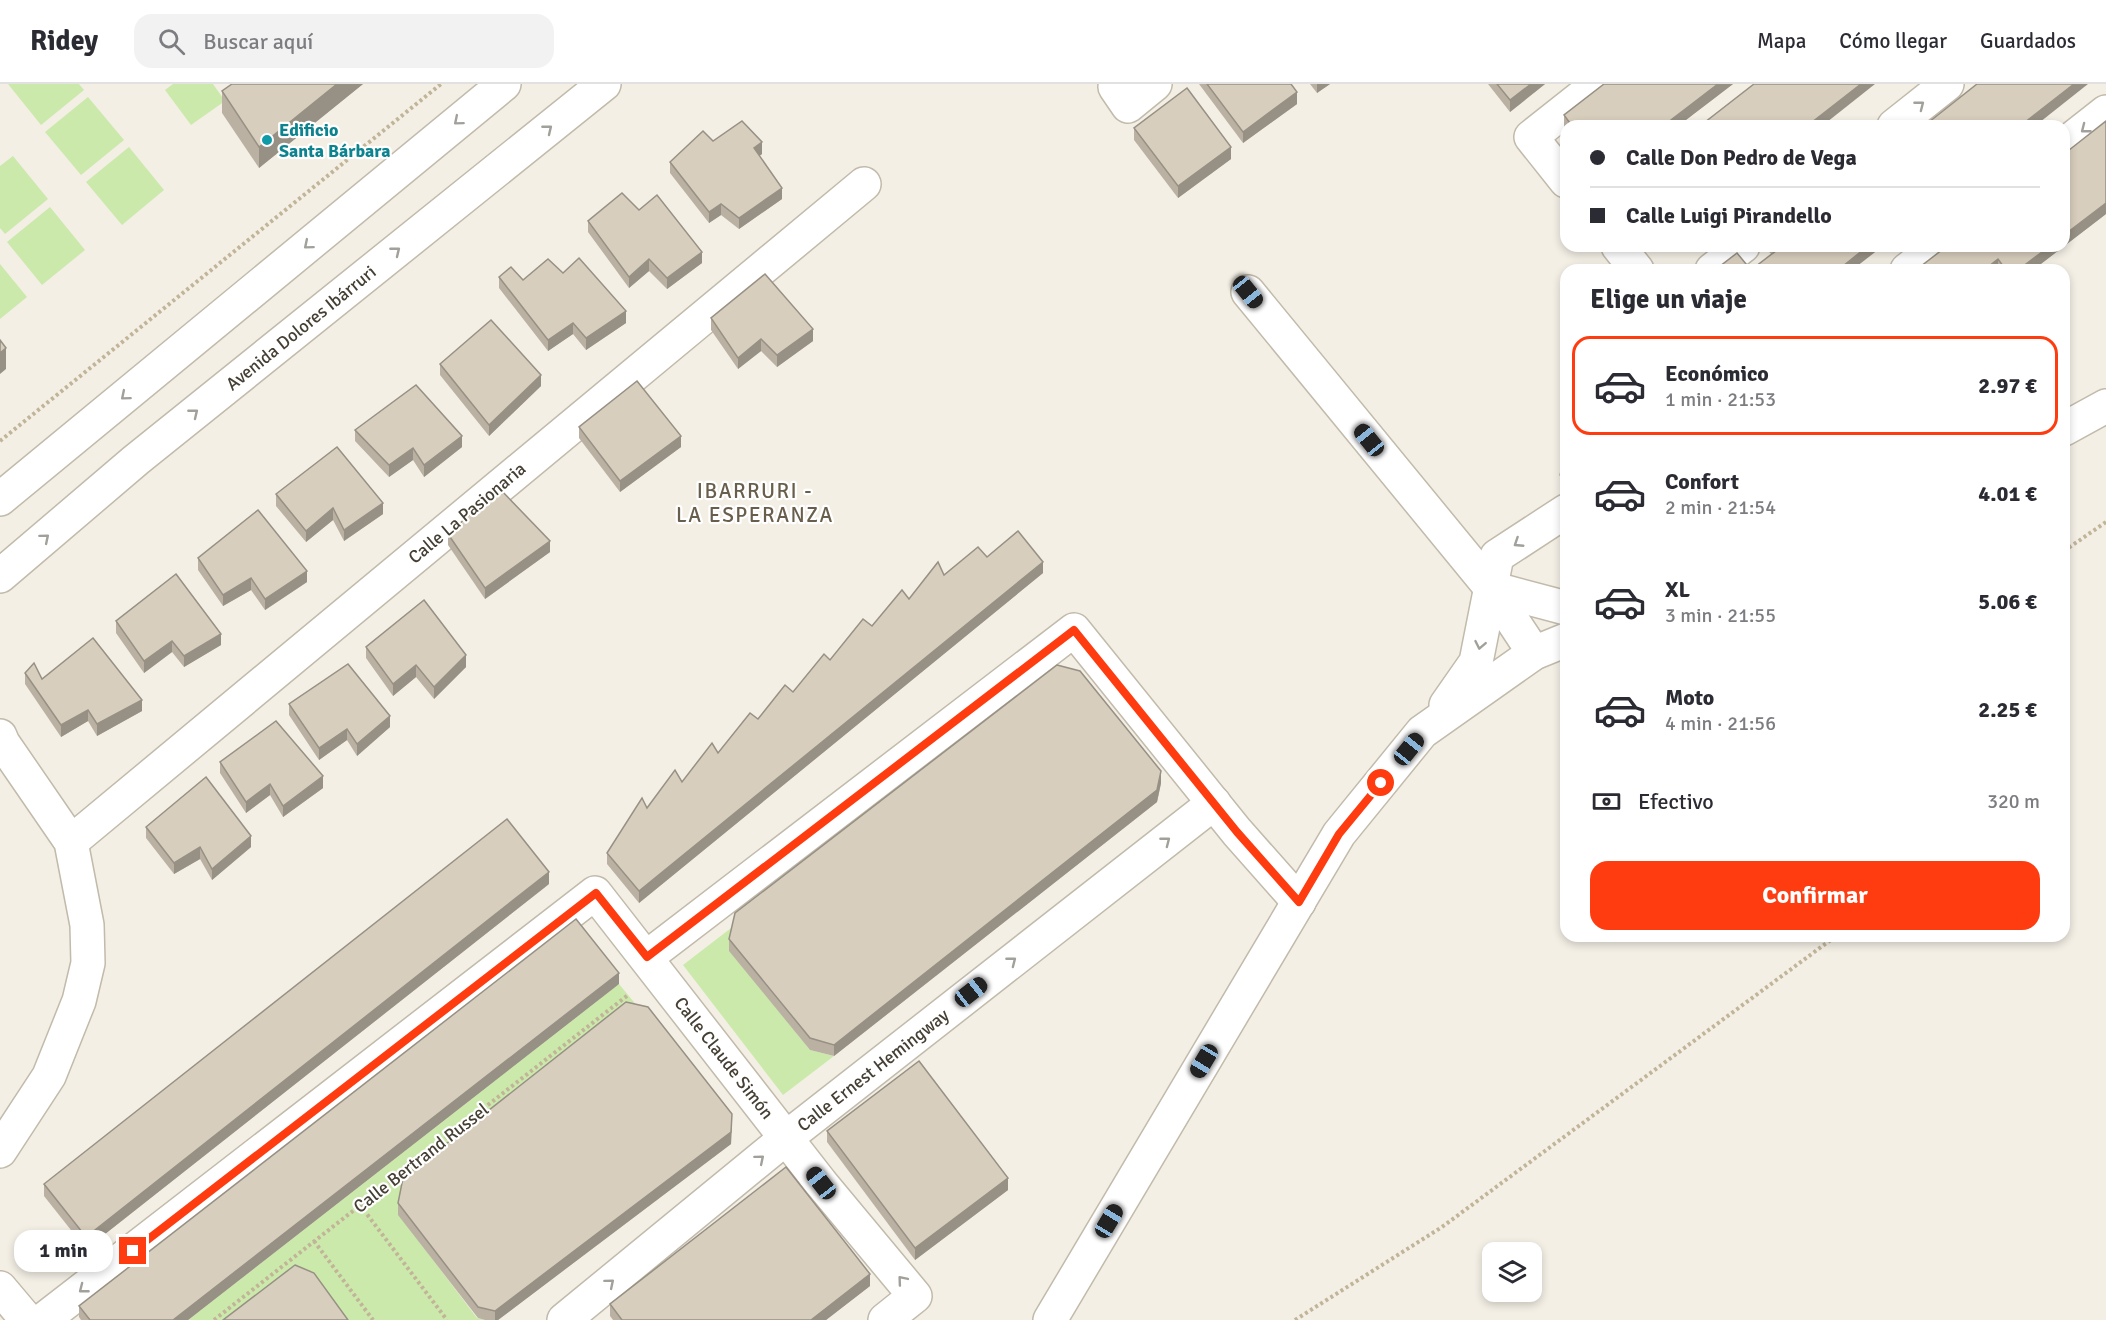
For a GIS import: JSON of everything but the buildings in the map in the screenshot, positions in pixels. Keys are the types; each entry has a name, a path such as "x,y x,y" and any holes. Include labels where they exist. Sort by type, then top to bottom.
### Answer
{"street":[{"path":"0,499 504,84"},
{"name":"Avenida Dolores Ibárruri","path":"0,576 136,460 604,84"},
{"path":"1119,84 1115,87 1128,106 1155,84"},
{"path":"1560,173 1531,137 1598,84"},
{"path":"1902,120 1947,84"},
{"path":"2070,140 2106,112"},
{"name":"Calle La Pasionaria","path":"71,842 864,184"},
{"path":"1623,252 1632,264"},
{"path":"1720,264 1735,252"},
{"path":"1914,264 1930,252"},
{"path":"1248,292 1491,588 1534,654"},
{"path":"2070,426 2106,406"},
{"path":"1431,726 1476,662 1497,556 1560,515"},
{"path":"1491,588 1560,606"},
{"path":"647,957 1074,630 1214,803 1299,902"},
{"path":"1050,1320 1339,834 1422,732 1534,654 1560,643"},
{"path":"0,1151 49,1076 79,1001 88,963 87,925 71,842 1,740"},
{"name":"Calle Ernest Hemingway","path":"576,1316 786,1138 1214,803"},
{"name":"Calle Claude Simón","path":"43,1320 596,893 786,1138 915,1296 885,1320"},
{"path":"0,1288 27,1320"}],"path":[{"path":"0,441 441,84"},
{"path":"2070,546 2106,522"},
{"path":"1295,1320 1442,1227 1828,942"},
{"name":"Calle Bertrand Russel","path":"214,1320 628,995"},
{"path":"360,1206 447,1320"},
{"path":"314,1241 373,1320"}],"green space":[{"path":"8,84 79,84 84,90 41,125"},
{"path":"173,84 213,84 225,101 191,125 165,90"},
{"path":"88,97 124,140 81,175 45,132"},
{"path":"129,147 164,190 122,225 86,182"},
{"path":"13,156 48,199 5,234 0,228 0,166"},
{"path":"50,207 85,250 42,285 7,242"},
{"path":"0,264 27,297 0,319"},
{"path":"735,925 730,951 810,1050 834,1056 783,1095 683,965"},
{"path":"619,984 648,1019 403,1190 399,1215 477,1318 485,1320 188,1320"}],"place":[{"name":"Edificio Santa Bárbara","path":"267,140"}],"district":[{"name":"IBARRURI - LA ESPERANZA","path":"755,503"}],"route":[{"path":"133,1251 596,893 647,957 1074,630 1237,832 1299,902 1339,834 1381,783"}]}
